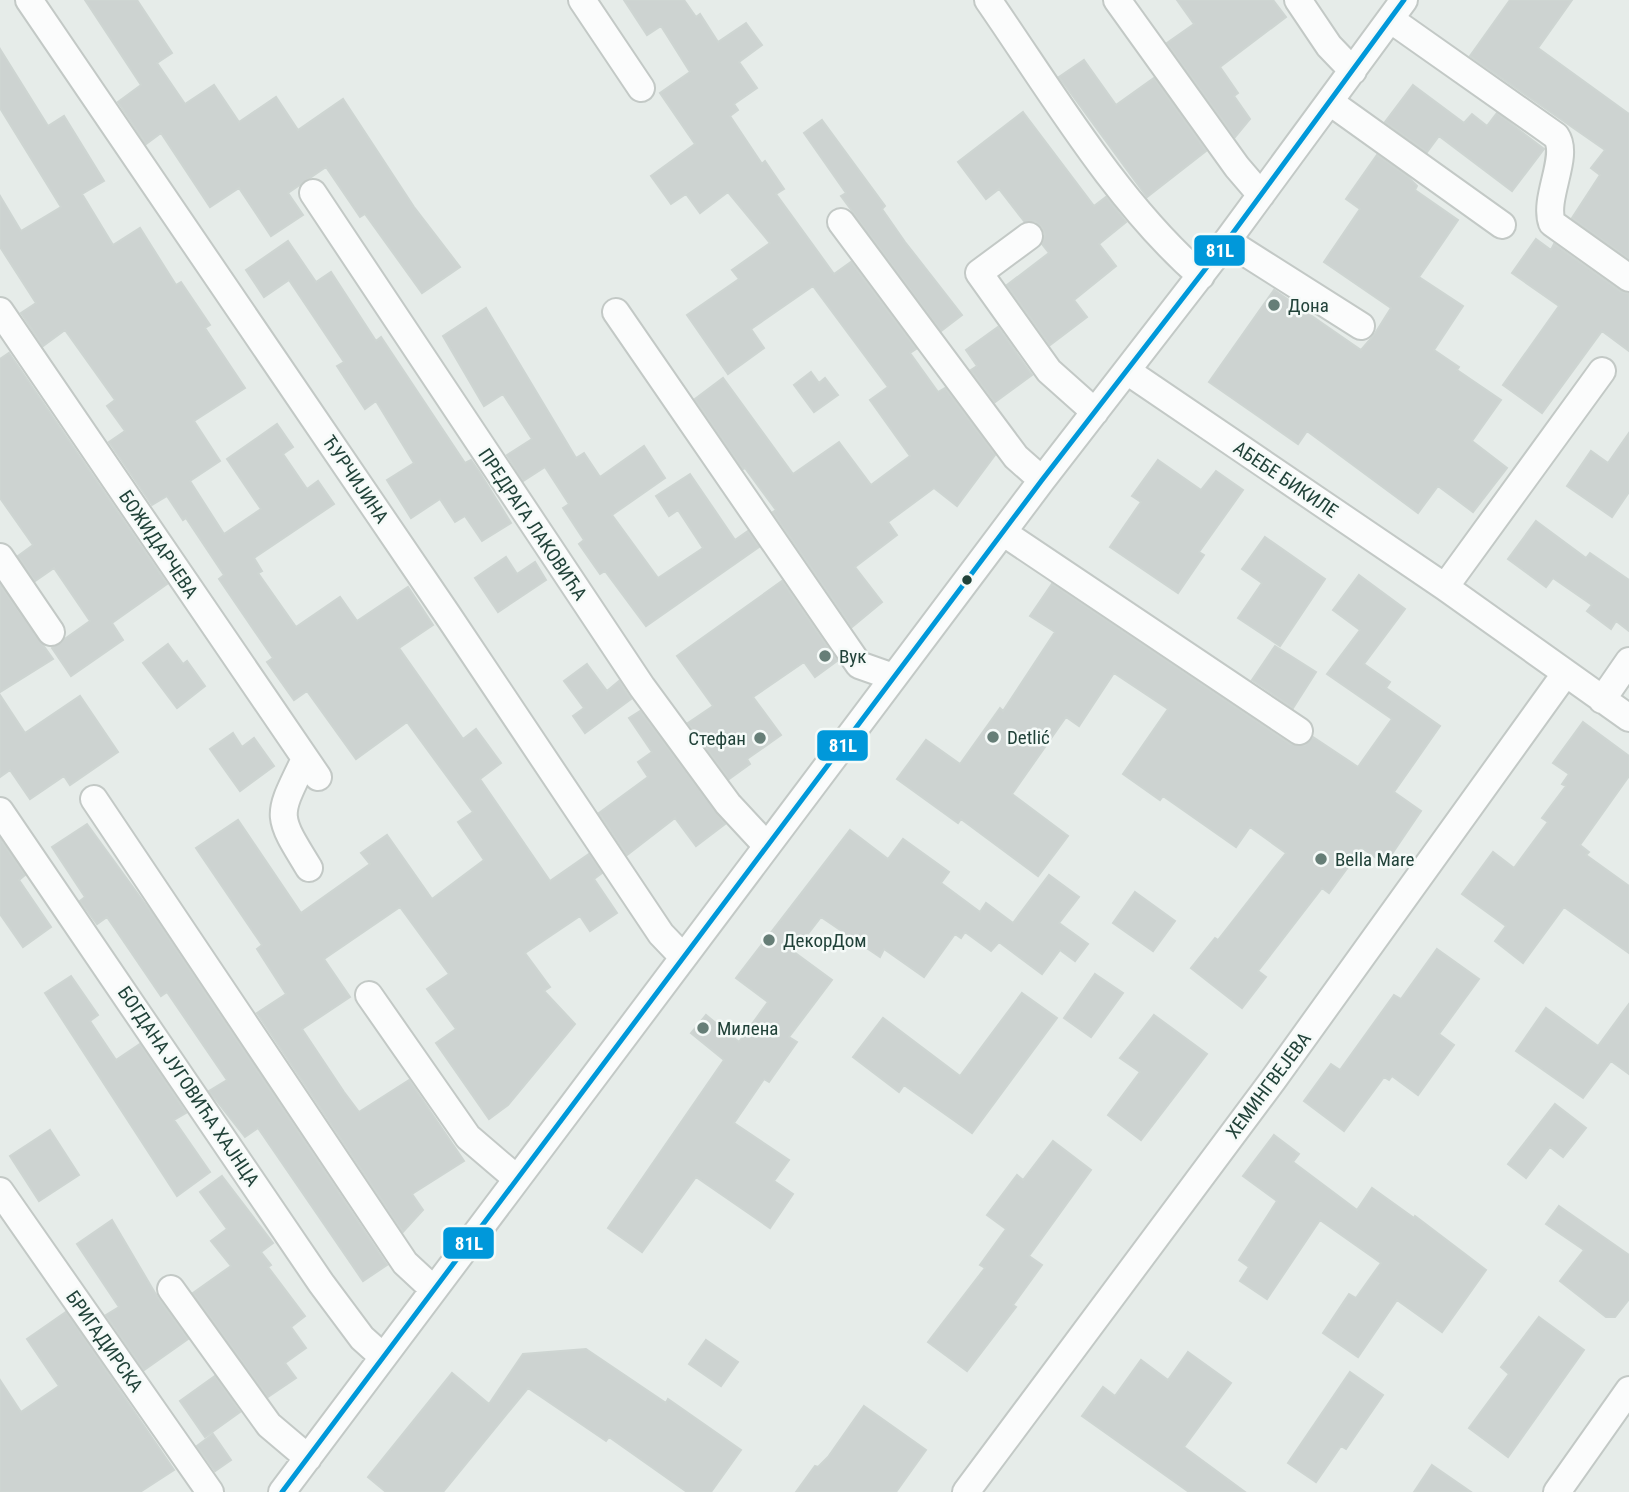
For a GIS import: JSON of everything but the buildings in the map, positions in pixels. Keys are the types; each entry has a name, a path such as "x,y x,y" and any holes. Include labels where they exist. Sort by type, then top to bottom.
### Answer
{"street":[{"name":"ЋУРЧИЈИНА","path":"29,0 432,591 661,934 683,957"},
{"path":"582,0 641,88"},
{"path":"988,0 1079,132 1161,241 1200,276"},
{"path":"1117,0 1237,167 1261,195"},
{"path":"1298,0 1329,46 1353,71"},
{"path":"282,1492 766,845 1227,241 1397,10 1556,136 1560,141 1560,152 1550,208 1552,223 1629,278"},
{"path":"1330,102 1502,225"},
{"name":"ПРЕДРАГА ЛАКОВИЋА","path":"313,193 642,687 728,804 766,845"},
{"path":"841,222 1016,457 1042,480"},
{"path":"1029,236 979,273 1049,371 1095,412"},
{"path":"1227,241 1361,327"},
{"name":"БОЖИДАРЧЕВА","path":"0,311 312,768 285,800 282,817 288,833 309,868"},
{"path":"615,312 859,665 893,677"},
{"name":"АБЕБЕ БИКИЛЕ","path":"1128,371 1445,587 1629,718"},
{"path":"1445,587 1602,372"},
{"path":"1003,533 1299,731"},
{"path":"0,557 51,632"},
{"path":"1602,700 1629,661"},
{"name":"ХЕМИНГВЕЈЕВА","path":"966,1492 1273,1080 1565,674"},
{"path":"94,799 405,1263 433,1289"},
{"name":"БОГДАНА ЈУГОВИЋА ХАЈНЦА","path":"0,811 321,1283 362,1338 382,1356"},
{"path":"369,995 468,1137 516,1178"},
{"name":"БРИГАДИРСКА","path":"0,1191 210,1492"},
{"path":"171,1289 269,1425 308,1458"},
{"path":"1557,1492 1629,1391"}],"transit line":[{"name":"81L","path":"282,1492 1042,480 1227,241 1404,0"}],"place":[{"name":"Дона","path":"1274,305"},
{"name":"Вук","path":"825,656"},
{"name":"Detlić","path":"993,737"},
{"name":"Стефан","path":"760,738"},
{"name":"Bella Mare","path":"1321,859"},
{"name":"ДекорДом","path":"769,940"},
{"name":"Милена","path":"703,1028"}]}
